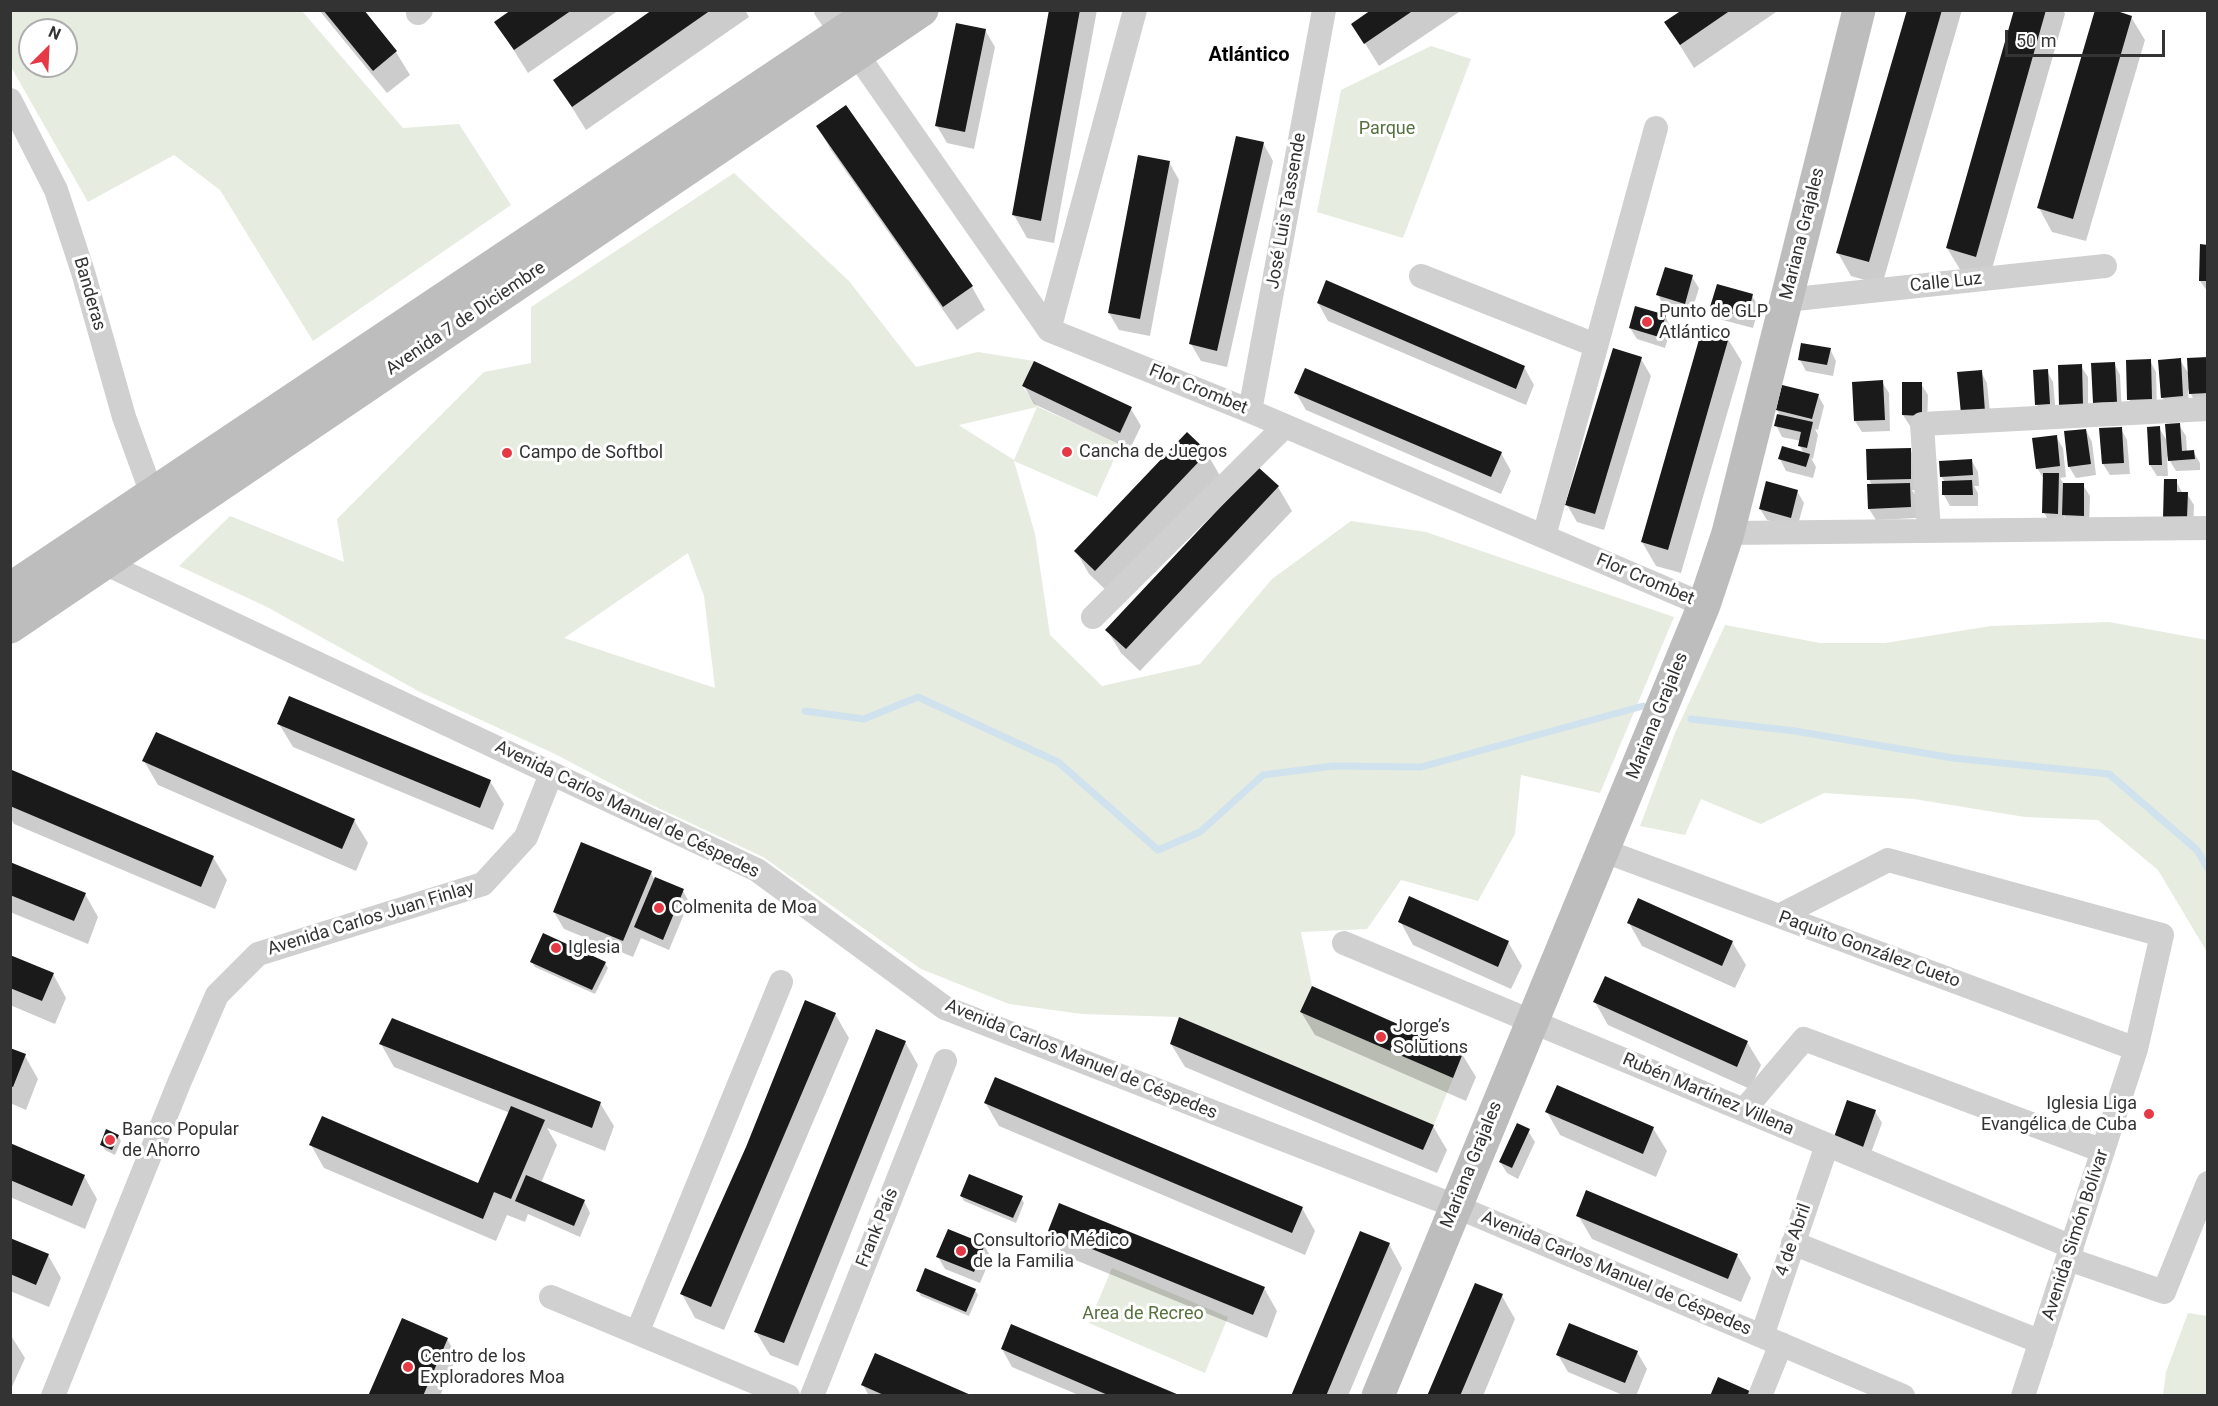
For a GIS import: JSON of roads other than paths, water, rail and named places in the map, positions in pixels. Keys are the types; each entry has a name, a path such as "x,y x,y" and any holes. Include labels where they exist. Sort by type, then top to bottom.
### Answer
{"main road":[{"name":"Avenida 7 de Diciembre","path":"10,627 104,563 875,10"},
{"name":"Avenida 7 de Diciembre","path":"10,589 842,33 922,10"},
{"name":"Mariana Grajales","path":"1378,1395 1704,605 1728,533 1859,10"}],"street":[{"path":"1049,330 1136,10"},
{"name":"José Luis Tassende","path":"1250,411 1324,10"},
{"path":"842,33 1049,330"},
{"name":"Banderas","path":"10,100 56,190 83,272 124,417 152,494"},
{"path":"1544,537 1656,128"},
{"name":"Calle Luz","path":"1786,300 2105,266"},
{"path":"1421,276 1595,345"},
{"name":"Flor Crombet","path":"1049,330 1250,411 1704,605"},
{"path":"1929,531 1922,424 2208,409"},
{"path":"1093,617 1285,426"},
{"path":"1728,533 2208,528"},
{"name":"Avenida Carlos Manuel de Céspedes","path":"67,551 104,563 757,870 945,1008 1455,1206 1903,1395"},
{"name":"Avenida Carlos Juan Finlay","path":"53,1395 217,995 258,954 483,884 526,837 551,774"},
{"name":"Paquito González Cueto","path":"1602,850 2136,1049"},
{"name":"Avenida Simón Bolívar","path":"1779,916 1888,860 2162,935 2136,1049 2024,1395"},
{"name":"Rubén Martínez Villena","path":"1344,943 1827,1145 2070,1253 2164,1292 2208,1183"},
{"path":"638,1333 781,982"},
{"path":"1744,1110 1804,1039 2103,1151"},
{"name":"Frank País","path":"812,1395 945,1061"},
{"name":"4 de Abril","path":"1760,1395 1793,1243 1827,1145"},
{"path":"1793,1243 2041,1342"},
{"path":"551,1297 788,1395"}],"waterway":[{"path":"805,711 864,719 918,697 1058,762 1158,850 1200,832 1263,775 1333,766 1421,767 1643,706"},
{"path":"1691,719 1795,731 1953,758 2109,774 2197,850 2208,869"}],"place":[{"name":"Punto de GLP Atlántico","path":"1647,322"},
{"name":"Cancha de Juegos","path":"1067,452"},
{"name":"Campo de Softbol","path":"507,453"},
{"name":"Colmenita de Moa","path":"659,908"},
{"name":"Iglesia","path":"556,948"},
{"name":"Jorge’s Solutions","path":"1381,1037"},
{"name":"Iglesia Liga Evangélica de Cuba","path":"2149,1114"},
{"name":"Banco Popular de Ahorro","path":"110,1140"},
{"name":"Consultorio Médico de la Familia","path":"961,1251"},
{"name":"Centro de los Exploradores Moa","path":"408,1367"}],"district":[{"name":"Atlántico","path":"1249,56"}],"park label":[{"name":"Parque","path":"1387,129"},
{"name":"Area de Recreo","path":"1143,1314"}]}
